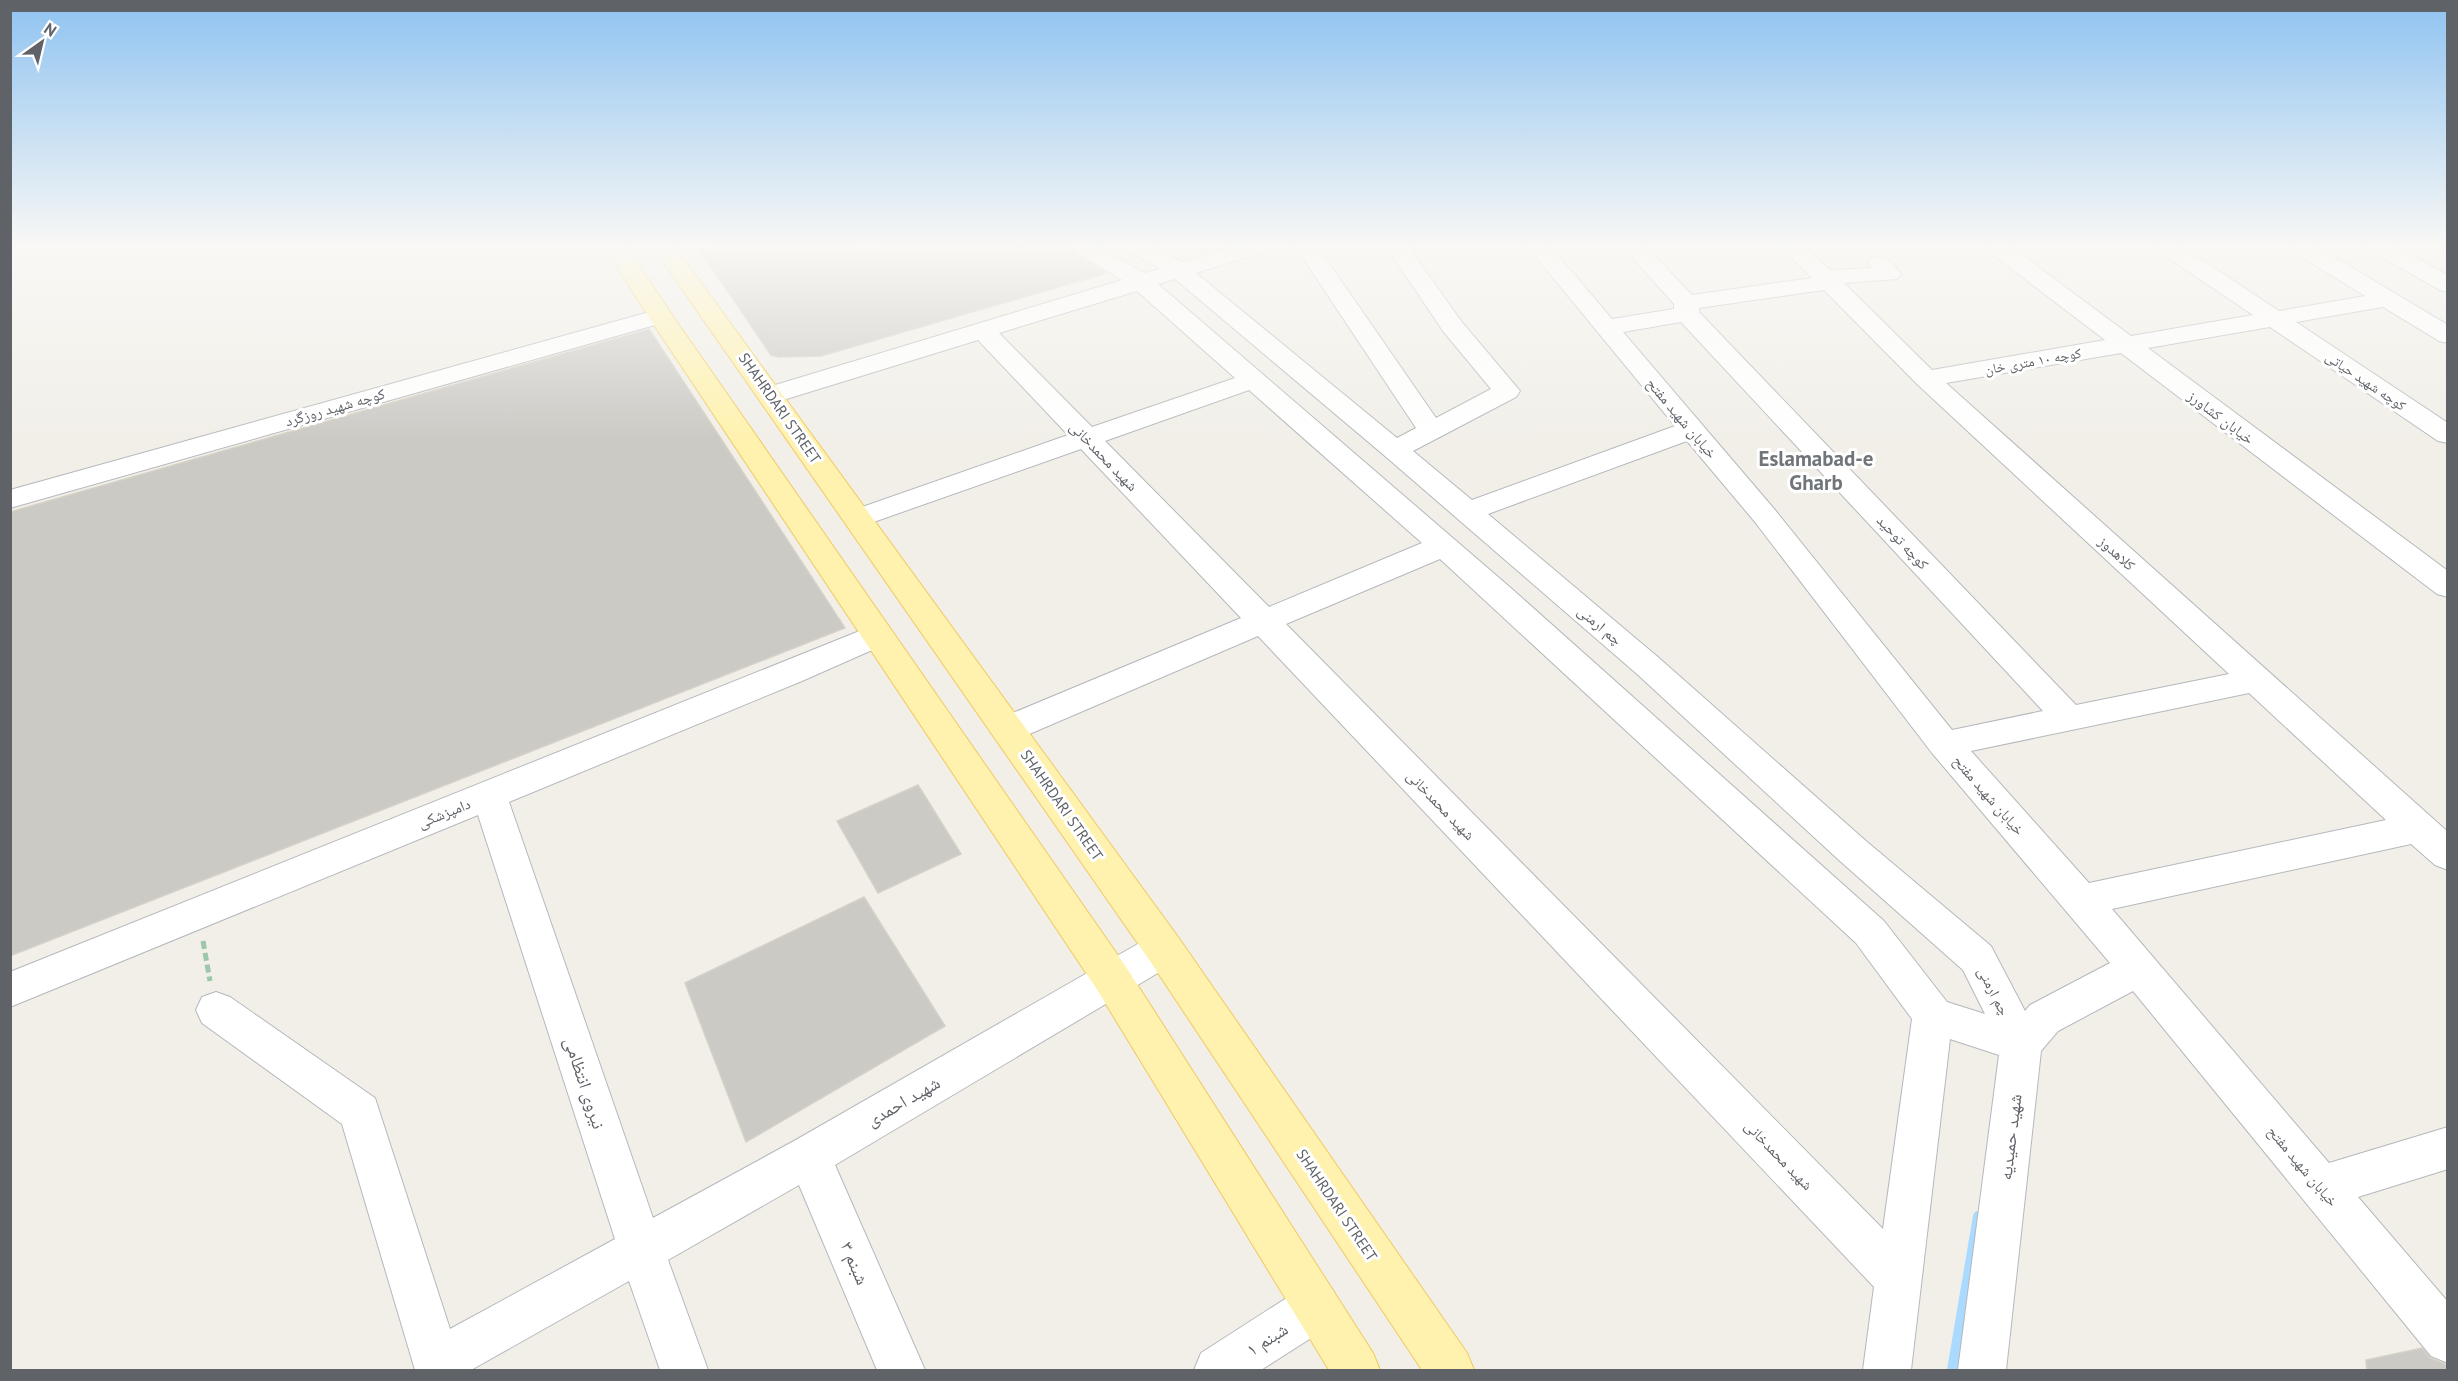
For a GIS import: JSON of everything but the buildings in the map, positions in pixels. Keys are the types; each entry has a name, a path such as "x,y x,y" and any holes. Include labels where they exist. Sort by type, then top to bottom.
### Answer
{"main road":[{"path":"656,310 1112,979 1356,1371"},
{"name":"SHAHRDARI STREET","path":"710,310 1164,949 1450,1371"}],"street":[{"path":"771,395 1049,310"},
{"path":"1174,310 1443,546 1870,932 1933,1015 2021,1044 2044,1018 2138,968"},
{"name":"چم ارمنی","path":"1227,310 1395,450 1648,666 1853,851 1977,958 2021,1044"},
{"path":"1350,310 1431,431"},
{"path":"1395,450 1507,391 1441,310"},
{"name":"خیابان شهید مفتح","path":"1593,310 1765,516 1944,744 2081,900 2319,1187 2448,1338"},
{"path":"1607,327 1677,310"},
{"name":"کوچه توحید","path":"1689,310 2069,718"},
{"name":"کلاهدوز","path":"1858,310 1926,379 2448,855"},
{"name":"خیابان کشاورز","path":"2081,310 2448,587"},
{"name":"کوچه شهید حیاتی","path":"2261,310 2448,435"},
{"name":"کوچه ۱۰ متری خان","path":"1926,379 2322,310"},
{"path":"2406,310 2448,336"},
{"name":"کوچه شهید روزگرد","path":"10,499 660,316"},
{"name":"شهید محمدخانی","path":"983,332 1899,1280"},
{"path":"858,518 1088,440 1254,380"},
{"path":"1467,512 1691,430"},
{"path":"1008,729 1443,546"},
{"name":"دامپزشکی","path":"10,990 790,673 877,635"},
{"path":"1944,744 2256,680"},
{"name":"نیروی انتظامی","path":"489,795 641,1251 684,1371"},
{"path":"2081,900 2417,828"},
{"name":"شهید احمدی","path":"438,1367 809,1156 1164,949"},
{"path":"216,1010 360,1112 438,1367"},
{"path":"1887,1371 1933,1015"},
{"name":"شهید حمیدیه","path":"1982,1371 2021,1044"},
{"path":"2319,1187 2448,1148"},
{"name":"شبنم ۳","path":"809,1156 901,1371"},
{"name":"شبنم ۱","path":"1218,1371 1316,1307"}],"path":[{"path":"197,914 216,1010"}],"waterway":[{"path":"1952,1370 1978,1216"}],"district":[{"name":"Eslamabad-e Gharb","path":"1816,470"}]}
